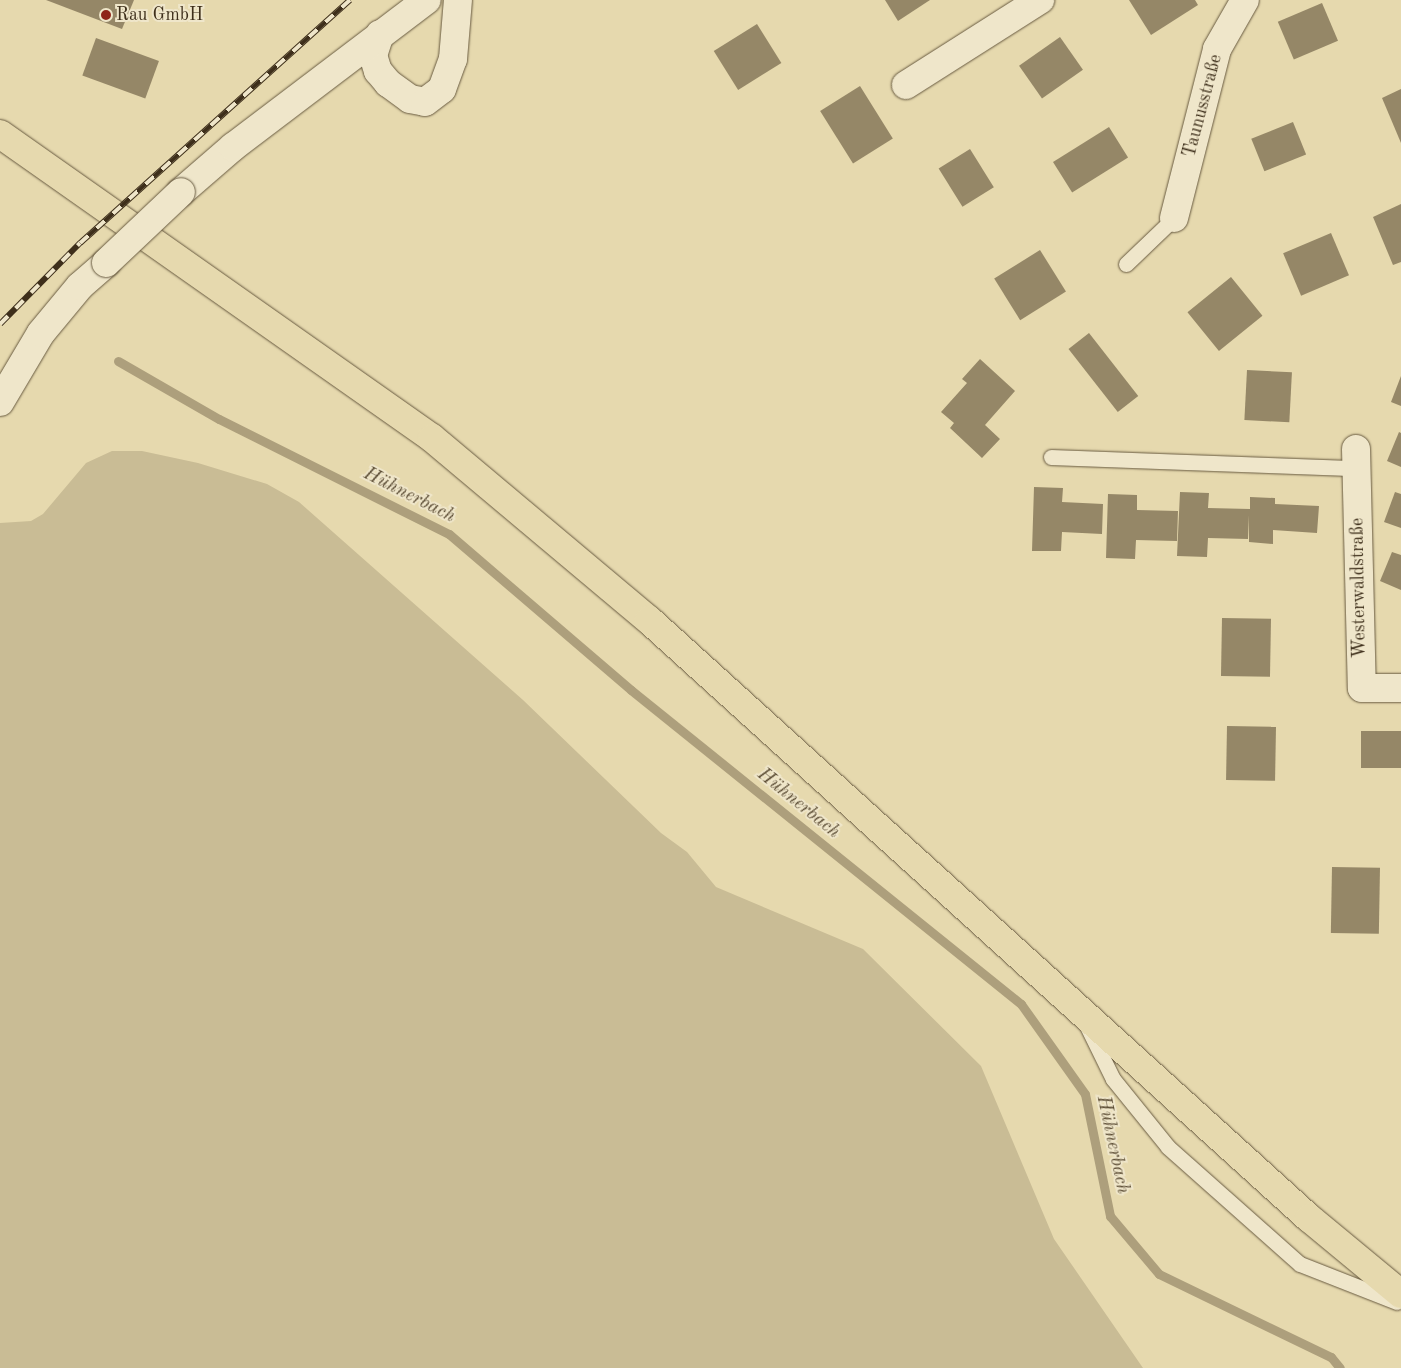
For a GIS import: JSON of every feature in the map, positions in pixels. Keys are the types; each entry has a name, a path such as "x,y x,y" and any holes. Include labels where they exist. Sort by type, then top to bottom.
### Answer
{"highway":[{"path":"0,134 432,438 649,620 1309,1218 1401,1294"}],"street":[{"path":"0,402 41,333 80,286 233,147 427,0"},
{"path":"380,34 373,55 378,71 388,83 410,99 424,102 442,89 453,59 458,0"},
{"path":"906,85 1040,0"},
{"name":"Taunusstraße","path":"1174,218 1218,49 1245,0"},
{"name":"Westerwaldstraße","path":"1356,458 1362,688 1401,688"}],"lane":[{"path":"1126,264 1174,218"},
{"path":"1051,457 1356,458"},
{"path":"1079,1009 1113,1079 1168,1147 1300,1264 1401,1304"}],"shaded area":[{"path":"112,451 142,451 198,463 267,484 299,502 523,700 661,833 687,852 716,887 863,949 981,1066 1054,1239 1143,1368 0,1368 0,523 31,521 43,514 86,463"}],"building":[{"name":"Rau GmbH","path":"46,0 134,0 122,29"},
{"path":"885,0 930,0 898,21"},
{"path":"1129,0 1195,0 1198,5 1151,35"},
{"path":"1322,3 1338,41 1294,59 1278,22"},
{"path":"757,24 781,63 738,90 714,51"},
{"path":"1060,37 1083,70 1042,98 1019,66"},
{"path":"96,38 159,61 145,99 82,76"},
{"path":"860,86 893,139 853,163 820,111"},
{"path":"1401,89 1401,143 1382,98"},
{"path":"1293,122 1306,154 1264,171 1251,139"},
{"path":"1109,127 1128,158 1072,193 1053,162"},
{"path":"970,149 994,187 962,207 939,169"},
{"path":"1401,204 1401,262 1393,265 1373,217"},
{"path":"1331,233 1349,275 1301,296 1283,253"},
{"path":"1040,250 1066,292 1020,320 994,279"},
{"path":"1231,277 1262,316 1219,351 1187,312"},
{"path":"1089,333 1138,396 1118,412 1069,349"},
{"path":"980,359 1015,391 985,425 1000,439 982,458 950,428 954,423 941,412 967,383 962,379"},
{"path":"1247,370 1292,372 1289,422 1244,420"},
{"path":"1401,376 1401,406 1391,402"},
{"path":"1399,432 1401,433 1401,467 1387,461"},
{"path":"1034,487 1063,488 1062,502 1103,504 1102,534 1062,532 1061,551 1032,551"},
{"path":"1180,492 1209,493 1208,508 1250,509 1250,497 1275,498 1275,504 1319,506 1317,533 1273,530 1273,544 1249,542 1249,515 1248,539 1208,538 1207,557 1177,556"},
{"path":"1395,492 1401,494 1401,528 1384,522"},
{"path":"1108,494 1137,495 1137,510 1178,511 1177,541 1136,540 1135,559 1106,558"},
{"path":"1392,552 1401,555 1401,590 1380,581"},
{"path":"1222,618 1271,619 1270,677 1221,676"},
{"path":"1227,726 1276,727 1275,781 1226,780"},
{"path":"1361,731 1401,731 1401,768 1361,768"},
{"path":"1332,867 1380,868 1379,934 1331,933"}],"waterway":[{"name":"Hühnerbach","path":"118,361 219,419 449,534 631,690 1021,1004 1085,1094 1110,1216 1159,1274 1331,1357 1340,1368"}],"railway":[{"path":"0,324 80,243 350,0"}],"place":[{"name":"Rau GmbH","path":"106,15"}]}
